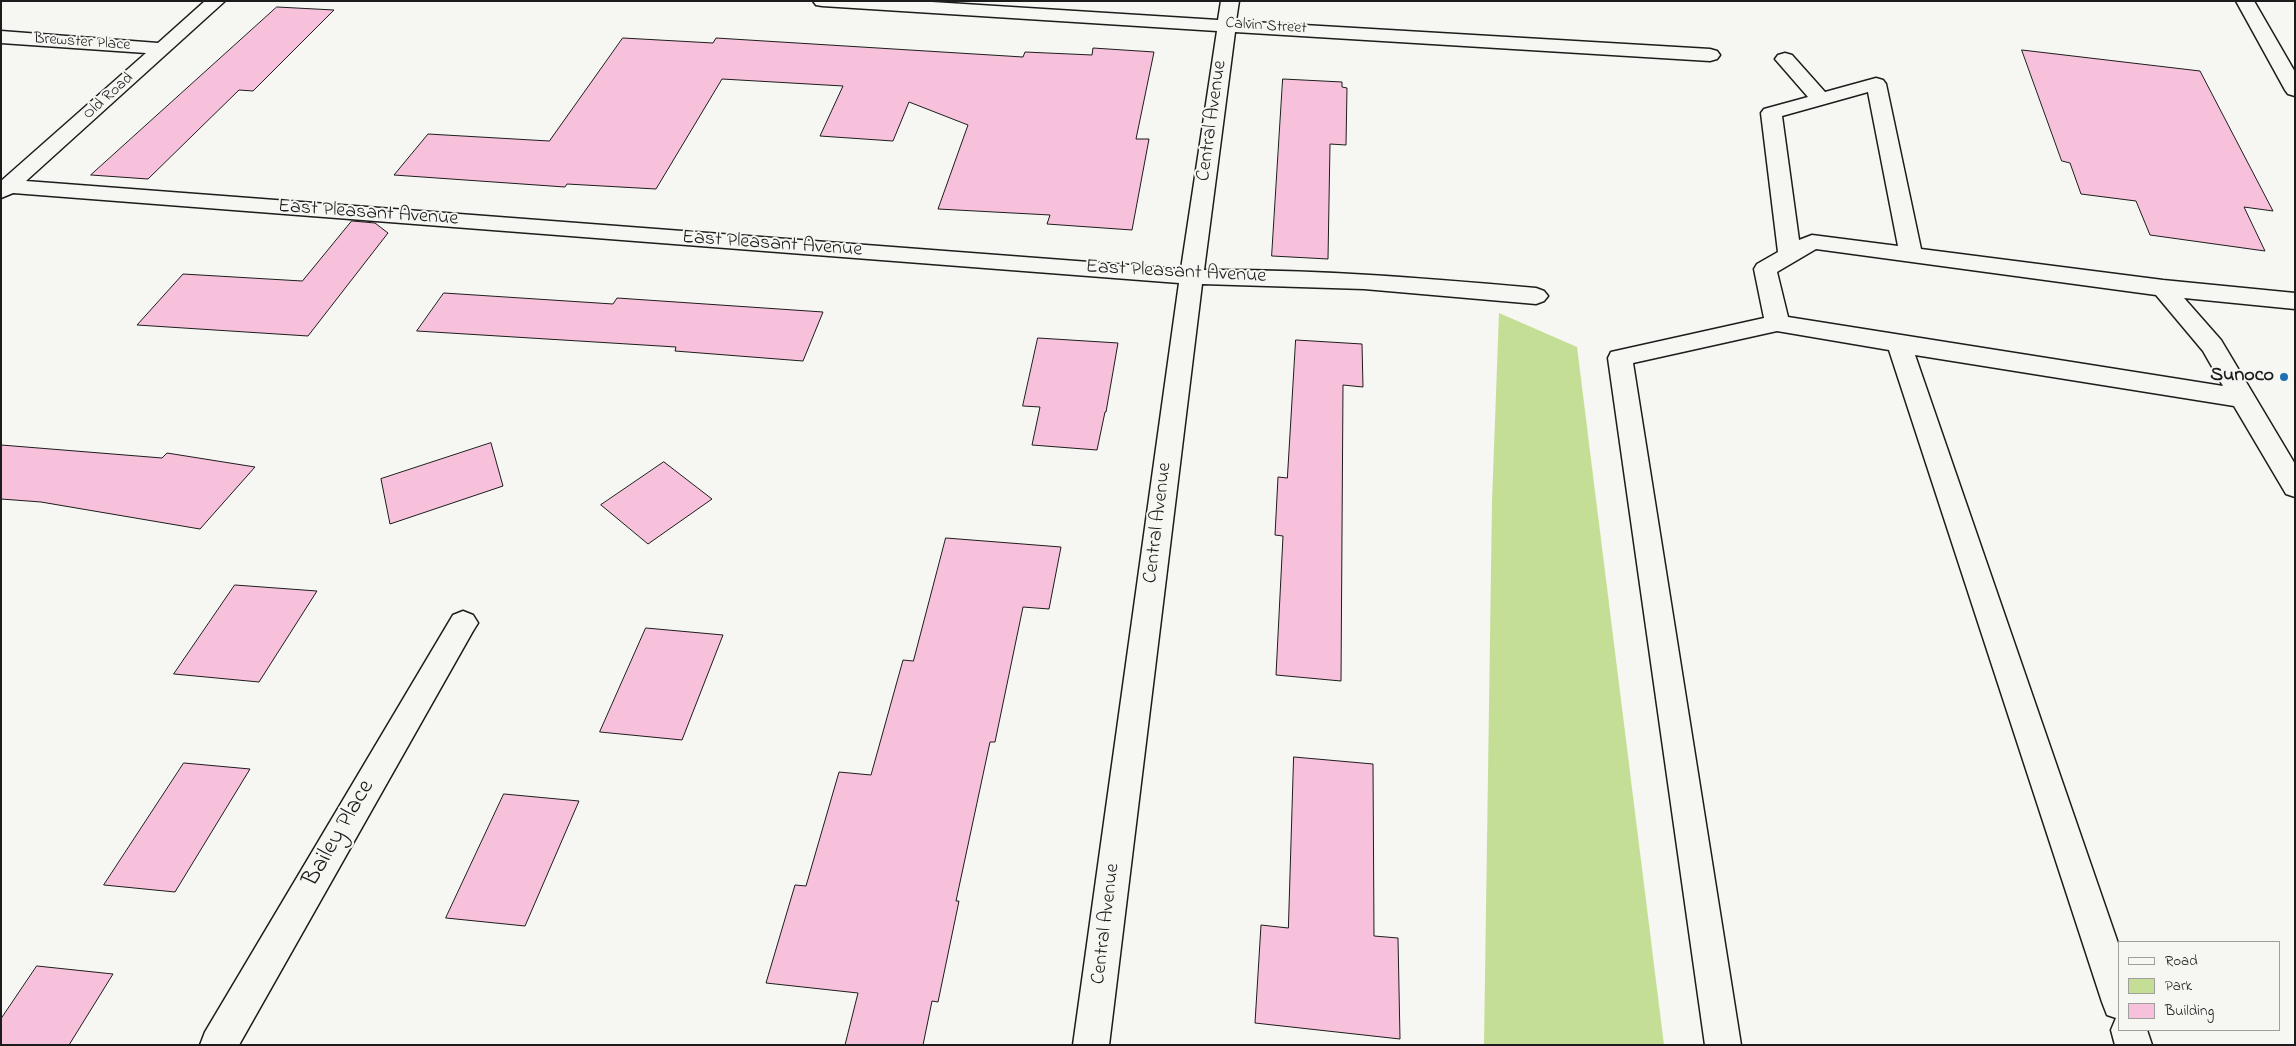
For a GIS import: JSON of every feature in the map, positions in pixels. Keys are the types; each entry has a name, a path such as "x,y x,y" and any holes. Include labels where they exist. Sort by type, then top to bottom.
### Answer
{"street":[{"name":"Old Road","path":"5,189 216,1"},
{"name":"Calvin Street","path":"822,1 1228,13 1710,55"},
{"path":"2245,1 2295,90"},
{"name":"Central Avenue","path":"1091,1045 1191,277 1228,13"},
{"name":"Brewster Place","path":"1,37 162,49"},
{"path":"1785,59 1821,99"},
{"path":"1790,255 1771,113 1876,84 1911,253"},
{"name":"East Pleasant Avenue","path":"5,189 1191,277 1259,276 1443,287 1536,296"},
{"path":"1777,323 1765,269 1812,242 1911,253 2164,288 2295,301"},
{"path":"2164,288 2212,346 2295,488"},
{"path":"1723,1045 1620,358 1777,323 2242,398"},
{"path":"1899,344 2118,996"},
{"name":"Bailey Place","path":"218,1045 463,623"},
{"path":"2129,1031 2134,1045"}],"green space":[{"path":"1499,313 1577,347 1664,1045 1484,1045 1492,502"}],"building":[{"path":"277,7 334,10 253,91 239,90 148,179 91,175"},
{"path":"623,38 713,43 716,38 1023,57 1025,52 1092,55 1093,48 1154,52 1136,139 1149,139 1132,230 1047,224 1050,215 938,209 968,125 909,102 893,141 820,136 843,86 722,79 656,189 567,184 565,187 394,175 428,134 549,141"},
{"path":"2022,50 2200,71 2273,211 2244,207 2265,251 2150,235 2136,201 2081,194 2070,163 2062,161"},
{"path":"1283,79 1342,82 1342,87 1347,88 1346,145 1330,144 1328,259 1272,256"},
{"path":"352,221 375,223 388,233 308,336 137,325 183,274 302,281"},
{"path":"444,293 613,304 617,298 823,312 803,361 675,351 676,347 417,331"},
{"path":"1038,338 1118,343 1106,412 1097,450 1032,445 1040,407 1023,406"},
{"path":"1296,340 1362,344 1363,387 1343,385 1341,681 1276,675 1283,536 1275,535 1278,477 1287,478"},
{"path":"491,443 503,486 390,524 381,479"},
{"path":"1,445 162,458 167,453 255,467 200,529 41,502 1,499"},
{"path":"664,462 712,499 648,544 601,505"},
{"path":"946,538 1061,547 1049,609 1023,607 995,742 990,742 956,901 959,901 938,1002 932,1001 923,1045 845,1045 858,993 766,983 795,885 806,886 839,772 871,775 903,660 913,661"},
{"path":"235,585 317,591 259,682 174,674"},
{"path":"646,628 723,635 682,740 600,732"},
{"path":"1294,757 1373,764 1374,936 1398,938 1400,1039 1255,1023 1261,925 1288,928"},
{"path":"184,763 250,769 175,892 104,885"},
{"path":"504,794 579,801 525,926 446,918"},
{"path":"37,966 113,974 69,1045 1,1045 1,1019"}],"place":[{"name":"Sunoco","path":"2284,377"}]}
